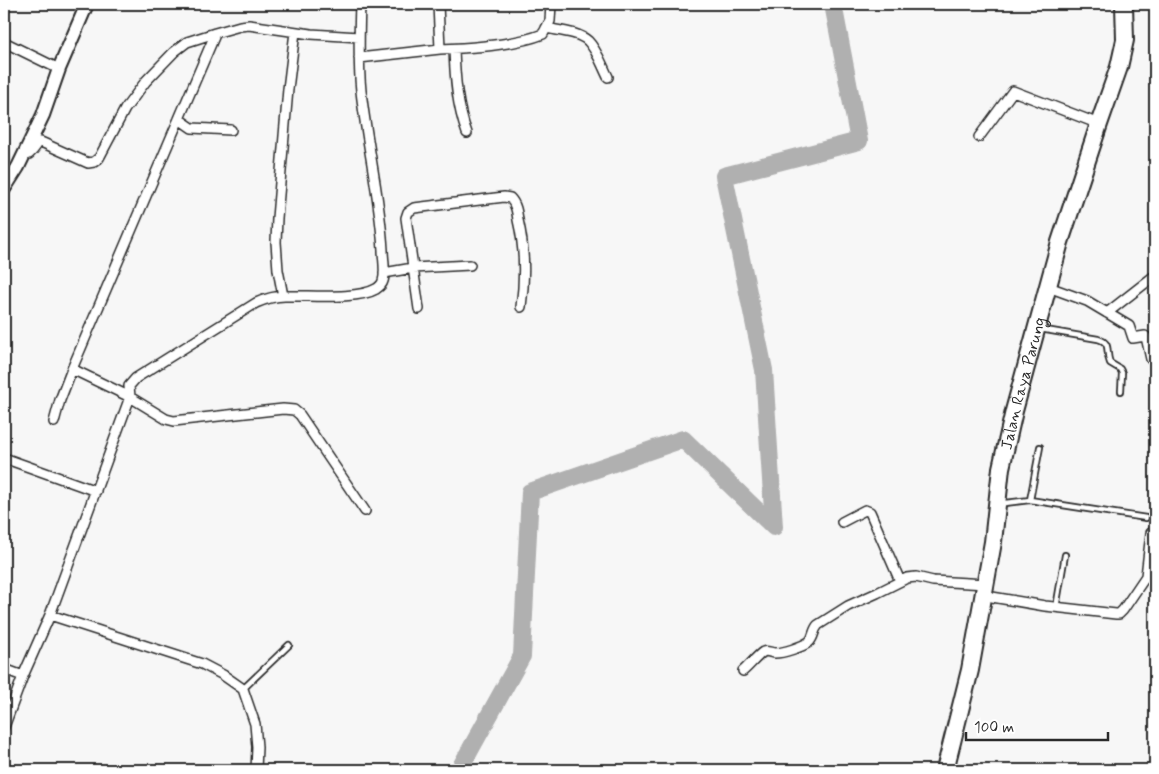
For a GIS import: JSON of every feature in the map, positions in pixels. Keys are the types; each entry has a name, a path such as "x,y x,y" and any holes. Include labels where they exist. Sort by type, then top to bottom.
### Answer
{"highway":[{"name":"Jalan Raya Parung","path":"945,770 989,591 996,573 1009,465 1018,421 1035,360 1060,242 1119,67 1125,40 1124,4"},
{"name":"Jalan Raya Parung","path":"955,770 977,673 989,591 1001,468 1014,411 1127,69 1132,44 1131,4"}],"street":[{"path":"4,189 25,154 43,115 59,69 87,4"},
{"path":"4,727 23,676 50,615 96,491 130,397 129,386 136,378 256,303 283,296 332,296 365,293 373,291 380,286 383,280 379,210 361,90 359,58 360,4"},
{"path":"438,4 440,49"},
{"path":"359,58 454,49 532,38 543,34 550,21 551,4"},
{"path":"25,154 29,154 41,142 88,163 94,162 99,158 125,109 146,81 174,52 187,42 215,32 249,25 332,36 359,36"},
{"path":"546,28 571,33 588,41 608,77"},
{"path":"54,422 72,369 215,32"},
{"path":"283,296 278,270 277,218 295,32"},
{"path":"4,42 59,69"},
{"path":"454,49 455,76 460,109 467,133"},
{"path":"980,137 1013,91 1099,124"},
{"path":"179,119 192,128 231,130"},
{"path":"418,309 406,218 408,212 414,208 504,197 510,198 515,205 519,223 524,274 521,307"},
{"path":"384,273 413,268 470,265"},
{"path":"1107,313 1153,277"},
{"path":"1054,289 1087,301 1130,327 1132,337 1145,336 1152,359 1155,360"},
{"path":"72,369 130,397 166,419 174,421 283,409 294,410 300,415 365,511"},
{"path":"4,458 96,491"},
{"path":"842,522 865,510 870,512 900,581"},
{"path":"743,672 763,652 787,651 807,643 811,640 818,625 848,606 908,578 916,577 989,591 1056,608 1119,614 1151,576 1151,533"},
{"path":"50,615 202,664 223,675 243,689 256,724 256,770"},
{"path":"4,669 23,676"}],"lane":[{"path":"1041,330 1104,341 1107,344 1107,356 1110,363 1120,369 1122,373 1121,391"},
{"path":"1030,500 1040,447"},
{"path":"1005,503 1030,500 1146,518"},
{"path":"1056,608 1065,555"},
{"path":"243,689 289,645"}],"waterway":[{"path":"459,770 522,656 530,492 683,439 774,527 764,370 724,176 859,141 833,4"}]}
